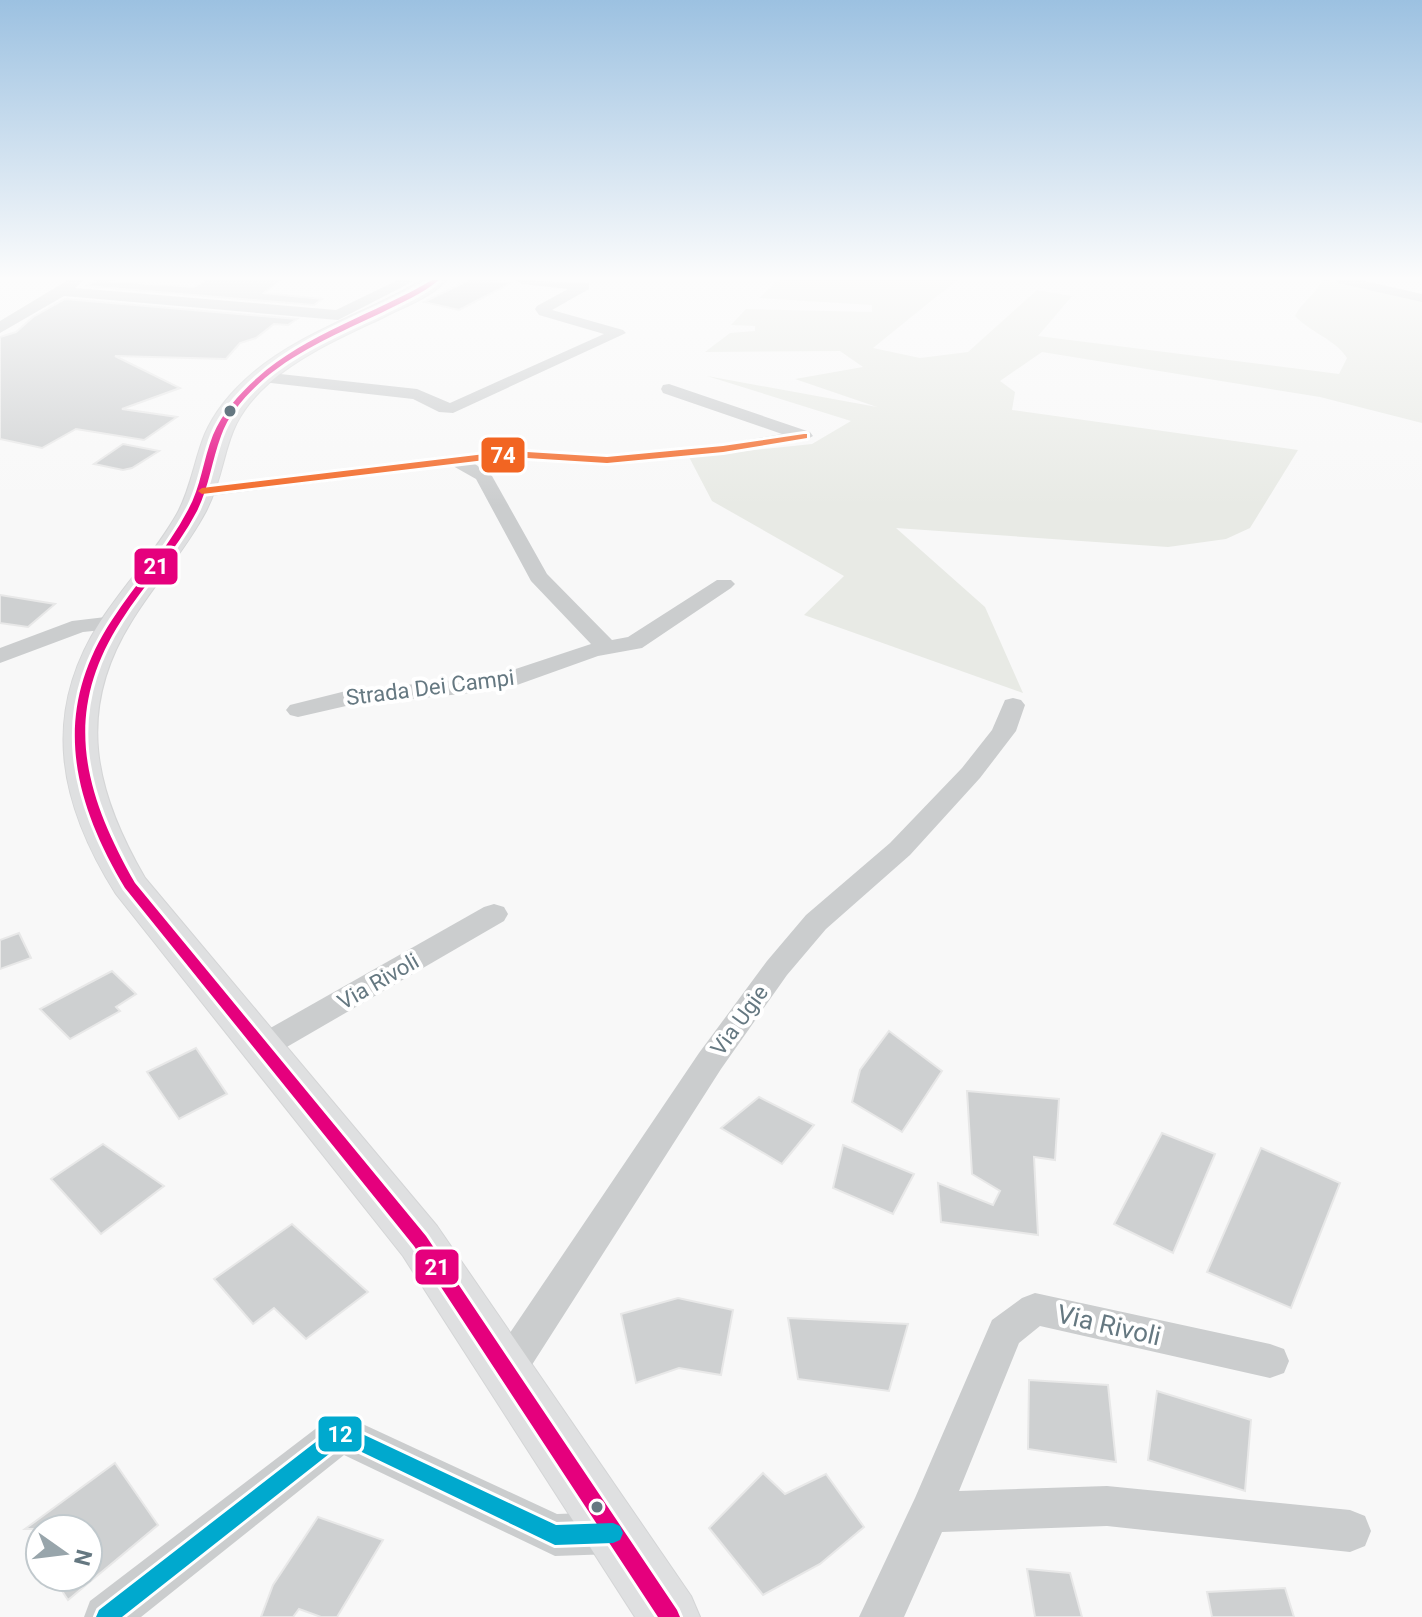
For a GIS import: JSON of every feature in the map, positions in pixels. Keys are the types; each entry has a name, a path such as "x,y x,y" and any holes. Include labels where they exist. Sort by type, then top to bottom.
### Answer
{"street":[{"path":"296,355 262,377 223,422 202,491 179,533 114,623 90,669 81,698 78,734 91,812 130,885 420,1241 670,1617"},
{"path":"262,377 417,394 445,408 453,408 569,355"},
{"path":"202,491 511,454 607,460 641,458 804,436 669,389"},
{"path":"458,462 483,476 546,588 607,647"},
{"name":"Strada Dei Campi","path":"298,710 331,699 494,683 588,650 634,643 724,584"},
{"path":"0,656 80,626 114,623"},
{"name":"Via Ugie","path":"507,1370 710,1061 777,968 816,922 900,849 971,773 1004,731 1013,705"},
{"name":"Via Rivoli","path":"262,1047 494,914"},
{"name":"Via Rivoli","path":"881,1617 930,1512 1005,1332 1035,1309 1270,1361"},
{"path":"106,1617 341,1433 555,1535 613,1533"},
{"path":"930,1512 1107,1506 1350,1531"}],"shaded area":[{"path":"846,355 920,358 1037,355 1000,381 1015,392 1012,410 1298,450 1250,528 1226,539 1168,547 896,528 985,607 1023,693 804,615 844,576 712,501 689,457 812,444 851,421 707,376 877,407 795,379 863,367"},
{"path":"1063,355 1192,355 1339,374 1347,358 1345,355 1422,355 1422,423 1320,397"}],"building":[{"path":"0,355 229,355 226,359 115,356 180,388 122,409 177,417 144,440 76,429 42,448 0,439"},
{"path":"123,444 159,451 132,468 123,470 94,464"},
{"path":"0,595 55,604 28,627 0,623"},
{"path":"19,933 31,958 0,969 0,940"},
{"path":"112,971 136,994 116,1007 120,1011 70,1039 40,1009"},
{"path":"889,1031 942,1071 902,1132 852,1102 860,1070"},
{"path":"196,1048 227,1094 179,1119 147,1072"},
{"path":"967,1091 1059,1099 1055,1160 1034,1157 1038,1235 941,1222 938,1183 993,1205 1000,1191 972,1174"},
{"path":"759,1097 814,1125 782,1164 721,1128"},
{"path":"1162,1133 1215,1154 1173,1253 1114,1224"},
{"path":"103,1144 164,1186 101,1234 51,1179"},
{"path":"843,1145 914,1174 893,1214 833,1188"},
{"path":"1261,1148 1340,1183 1291,1308 1207,1272"},
{"path":"292,1224 368,1292 306,1339 274,1308 253,1324 214,1279"},
{"path":"678,1298 733,1310 721,1375 679,1368 636,1383 621,1314"},
{"path":"788,1318 908,1324 889,1391 798,1379"},
{"path":"1029,1380 1108,1385 1116,1462 1028,1449"},
{"path":"1157,1391 1251,1420 1245,1491 1148,1460"},
{"path":"115,1463 158,1525 104,1570 104,1513 47,1513"},
{"path":"763,1473 785,1494 826,1474 864,1527 820,1564 763,1595 709,1528"},
{"path":"318,1517 383,1540 337,1617 321,1617 299,1609 293,1617 261,1617 273,1585"},
{"path":"1027,1569 1070,1573 1082,1617 1035,1617"},
{"path":"1285,1588 1294,1617 1212,1617 1207,1592"},
{"path":"63,1593 76,1593 68,1600"}],"transit line":[{"name":"21","path":"292,355 261,378 230,411 217,435 193,510 114,624 96,658 84,691 79,724 80,756 86,788 97,820 130,885 420,1241 670,1617"},
{"name":"74","path":"202,491 511,454 607,460 723,449 804,436"},
{"name":"12","path":"106,1617 341,1433 555,1535 613,1533"}]}
